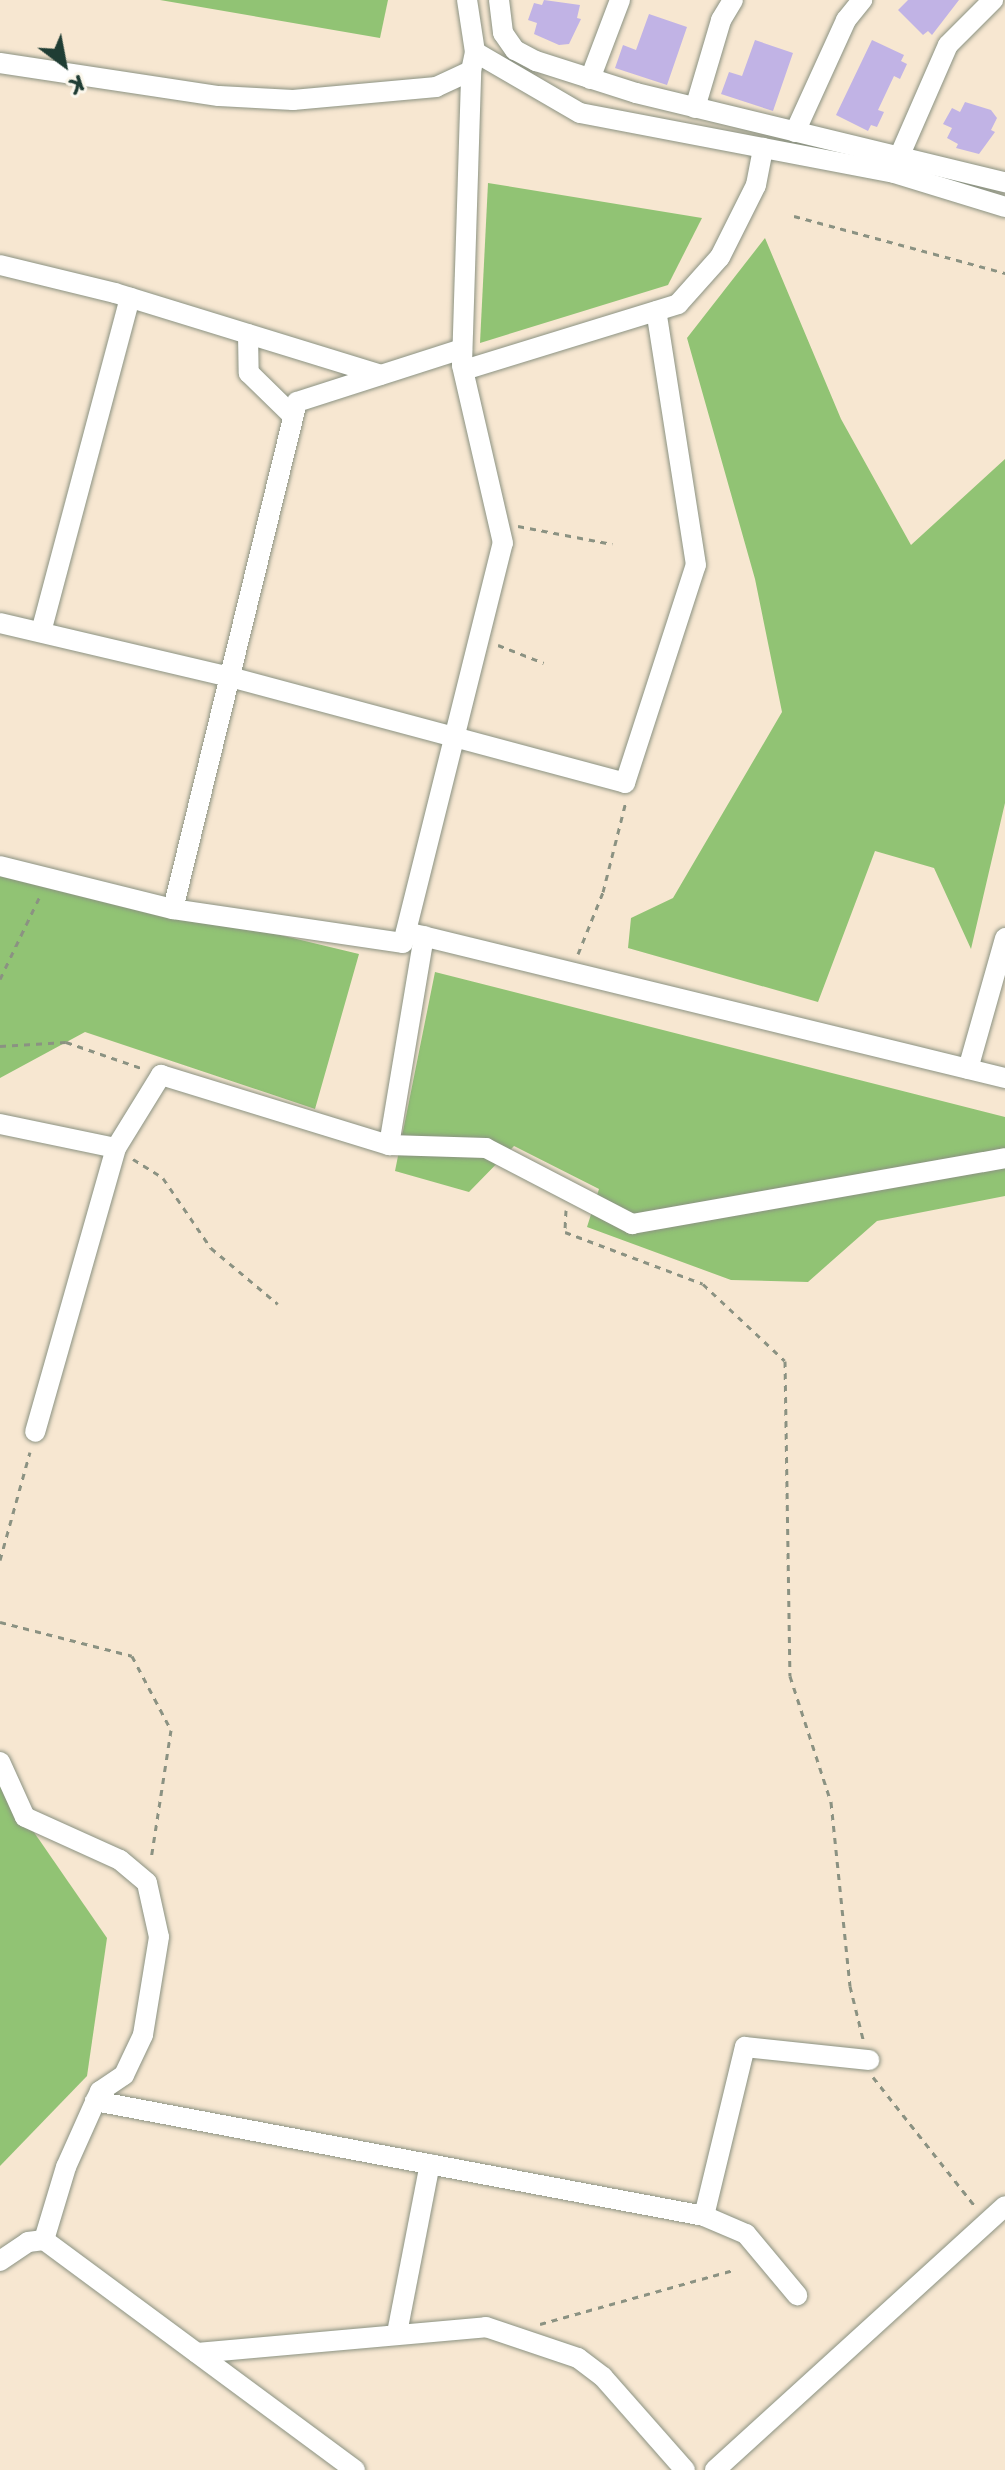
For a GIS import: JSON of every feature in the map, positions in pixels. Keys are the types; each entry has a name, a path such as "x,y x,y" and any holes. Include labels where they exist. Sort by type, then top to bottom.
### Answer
{"street":[{"path":"389,1145 415,934 455,737 503,543 462,349 473,61 467,0"},
{"path":"499,0 503,33 515,50 590,79 695,108 1004,180"},
{"path":"590,79 620,0"},
{"path":"695,108 721,20 733,0"},
{"path":"795,132 846,20 862,0"},
{"path":"899,157 948,45 993,0"},
{"path":"0,63 219,96 293,100 436,87 473,61"},
{"path":"473,61 580,113 894,173 1005,207"},
{"path":"464,370 678,304 720,257 756,185 763,148"},
{"path":"0,265 130,298 381,375"},
{"path":"41,632 130,298"},
{"path":"0,623 230,677 625,783 696,565 656,311"},
{"path":"248,334 249,373 293,416"},
{"path":"173,909 297,402 462,349"},
{"path":"0,866 173,909 403,943 415,934"},
{"path":"415,934 1005,1078"},
{"path":"968,1069 1005,938"},
{"path":"35,1432 116,1148 161,1075 389,1145 486,1148 632,1224 1005,1158"},
{"path":"0,1124 116,1148"},
{"path":"0,1762 25,1817 120,1860 147,1883 159,1937 143,2035 124,2075 100,2091 95,2101 66,2167 44,2240"},
{"path":"704,2216 745,2047 869,2060"},
{"path":"95,2101 704,2216 746,2234 797,2295"},
{"path":"397,2333 430,2164"},
{"path":"715,2470 1005,2206"},
{"path":"0,2261 28,2242 44,2240 355,2470"},
{"path":"197,2353 486,2327 578,2358 603,2377 685,2470"}],"path":[{"path":"794,216 1005,273"},
{"path":"498,522 612,544"},
{"path":"480,638 544,663"},
{"path":"571,972 603,892 627,798 625,783"},
{"path":"0,979 49,879"},
{"path":"0,1046 66,1042 161,1075"},
{"path":"116,1148 163,1178 211,1248 278,1304"},
{"path":"568,1191 565,1232 703,1284 785,1361 790,1676 831,1802 850,1986 874,2079 987,2221"},
{"path":"0,1560 35,1432"},
{"path":"0,1622 132,1656 171,1730 147,1883"},
{"path":"536,2325 733,2270"}],"green space":[{"path":"160,0 388,0 380,38"},
{"path":"488,183 702,218 668,285 480,343"},
{"path":"765,238 841,419 911,545 1005,459 1005,803 971,949 934,868 875,851 818,1002 628,948 631,918 673,898 782,712 755,579 687,338"},
{"path":"0,868 359,954 315,1109 85,1032 0,1078"},
{"path":"435,972 1005,1117 1005,1196 877,1221 808,1282 731,1280 587,1227 599,1189 514,1146 469,1192 395,1171"},
{"path":"0,1783 107,1938 87,2076 0,2166"}],"building":[{"path":"544,0 580,5 577,18 581,19 569,44 559,45 534,34 537,23 528,20 534,3 542,5"},
{"path":"908,0 959,0 932,35 928,31 923,35 898,10"},
{"path":"649,14 687,27 667,85 615,68 623,45 636,50"},
{"path":"755,40 793,53 773,111 721,94 729,72 742,76"},
{"path":"872,40 904,55 901,61 907,64 900,79 894,76 878,110 884,112 877,127 871,125 868,131 836,115"},
{"path":"965,102 991,110 997,118 991,130 995,132 979,154 956,148 958,144 947,138 952,128 943,124 952,108 960,112"}]}
